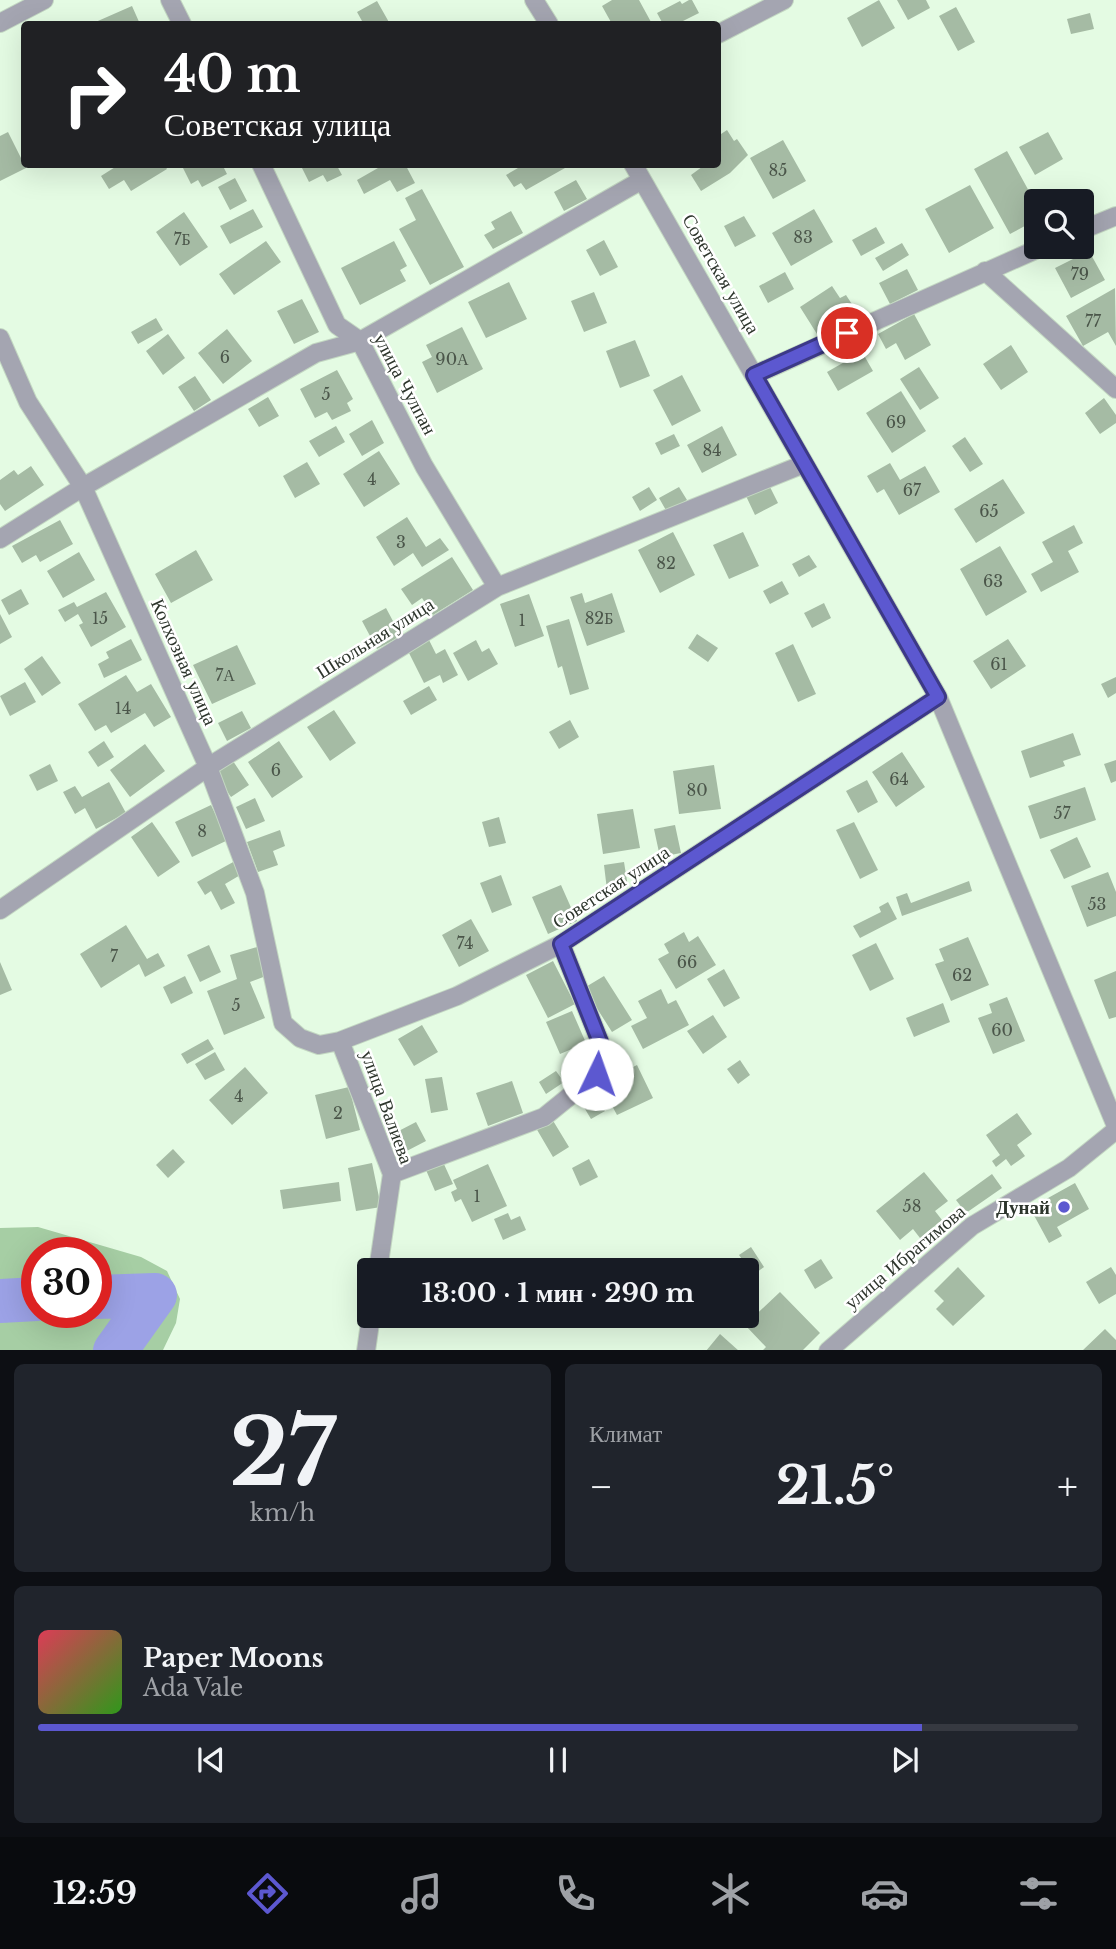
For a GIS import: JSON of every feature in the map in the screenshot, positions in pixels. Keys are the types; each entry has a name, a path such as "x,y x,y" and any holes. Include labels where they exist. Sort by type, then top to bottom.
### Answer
{"street":[{"path":"0,23 44,0"},
{"path":"170,0 180,21"},
{"path":"534,0 547,21"},
{"path":"721,32 784,0"},
{"name":"улица Чулпан","path":"263,168 337,324 360,341 424,466 498,587"},
{"path":"0,539 83,486 316,353 360,341 638,172"},
{"name":"Советская улица","path":"638,172 938,697 1116,1128"},
{"path":"1094,225 1116,216"},
{"path":"754,375 1024,255"},
{"path":"985,271 1116,389"},
{"name":"Колхозная улица","path":"0,338 28,402 83,486 208,767 255,893 283,1023"},
{"name":"Школьная улица","path":"0,910 208,767 498,587 804,464"},
{"name":"Советская улица","path":"283,1023 300,1038 319,1045 340,1041 457,996 561,944 938,697"},
{"path":"392,1174 544,1117 597,1074 600,1042 561,944"},
{"name":"улица Валиева","path":"340,1041 392,1174 380,1258"},
{"name":"улица Ибрагимова","path":"828,1350 972,1226 1069,1168 1116,1128"},
{"path":"366,1350 369,1328"}],"green space":[{"path":"38,1227 72,1237 21,1237 21,1328 112,1328 112,1249 141,1257 167,1271 180,1299 176,1323 163,1350 0,1350 0,1228"}],"building":[{"path":"612,0 639,0 650,21 610,21 602,6"},
{"path":"692,0 699,13 683,21 661,21 657,13 680,1 682,4"},
{"path":"879,0 895,28 862,47 847,18"},
{"path":"897,0 926,0 930,8 908,20"},
{"path":"377,1 388,21 362,21 357,12"},
{"path":"132,6 139,21 98,21"},
{"path":"956,7 975,42 958,51 939,16"},
{"path":"1090,13 1094,29 1071,34 1067,19"},
{"path":"727,130 748,155 730,173 701,191 691,175 701,168 721,168 721,134"},
{"path":"8,132 21,158 21,168 26,168 0,181 0,136"},
{"path":"1048,132 1063,159 1035,175 1019,147"},
{"path":"783,140 806,181 773,199 750,158"},
{"path":"1007,151 1028,189 1024,189 1024,226 1010,234 974,169"},
{"path":"114,168 167,169 131,191 124,180 109,189 101,176"},
{"path":"183,168 224,168 227,174 202,187 198,180 191,184"},
{"path":"302,168 338,168 342,175 327,182 323,175 309,182"},
{"path":"378,168 407,168 415,183 397,192 390,180 364,194 357,180"},
{"path":"518,168 565,168 526,190 521,183 514,187 506,175"},
{"path":"235,178 247,201 230,210 218,187"},
{"path":"576,180 587,199 564,211 554,192"},
{"path":"970,185 994,228 949,253 925,209"},
{"path":"422,189 464,267 430,285 399,229 416,220 405,198"},
{"path":"253,209 263,227 230,244 220,226"},
{"path":"814,209 833,242 791,266 772,233"},
{"path":"511,211 523,233 493,249 484,235 495,229 491,222"},
{"path":"184,212 208,247 180,266 156,232"},
{"path":"744,216 756,236 735,247 724,226"},
{"path":"876,227 885,243 861,256 852,240"},
{"path":"604,240 618,267 600,276 586,250"},
{"path":"266,241 281,262 234,295 219,274"},
{"path":"394,241 407,266 400,270 406,281 360,305 341,268"},
{"path":"902,243 909,255 883,271 875,258"},
{"path":"1073,259 1093,259 1105,280 1071,298 1055,268"},
{"path":"907,269 918,290 890,304 879,283"},
{"path":"785,272 794,289 768,303 759,286"},
{"path":"509,282 527,319 486,338 468,302"},
{"path":"832,286 840,298 846,295 857,312 835,327 833,324 817,334 800,307"},
{"path":"1115,288 1116,346 1108,332 1083,346 1066,316"},
{"path":"594,292 607,323 584,332 571,301"},
{"path":"302,299 319,332 294,344 277,311"},
{"path":"914,314 931,345 905,360 896,343 886,349 878,334"},
{"path":"156,318 163,330 138,344 131,332"},
{"path":"462,327 483,369 437,393 422,362 432,357 426,345"},
{"path":"227,329 252,361 223,384 198,353"},
{"path":"168,334 185,358 163,375 146,351"},
{"path":"635,340 650,376 620,388 606,351"},
{"path":"1011,345 1028,372 1001,390 983,364"},
{"path":"862,352 873,371 838,391 827,372"},
{"path":"919,367 939,398 920,410 900,379"},
{"path":"337,370 353,399 347,403 351,411 332,420 327,412 315,418 300,389"},
{"path":"682,375 701,411 672,426 653,390"},
{"path":"195,376 211,400 194,411 178,387"},
{"path":"901,391 926,431 892,453 866,413"},
{"path":"268,397 279,416 259,427 248,409"},
{"path":"1104,398 1116,415 1116,423 1100,434 1085,413"},
{"path":"372,420 384,443 362,456 349,434"},
{"path":"336,426 345,442 319,457 309,441"},
{"path":"722,426 737,455 702,473 687,445"},
{"path":"674,434 680,446 661,455 655,443"},
{"path":"965,437 983,464 970,472 952,446"},
{"path":"379,451 400,484 364,507 343,474"},
{"path":"307,462 320,484 295,498 283,476"},
{"path":"890,463 900,480 925,466 940,492 899,515 884,489 877,493 867,476"},
{"path":"31,466 44,485 5,511 0,504 0,480 14,470 18,475"},
{"path":"1003,479 1025,513 976,543 954,509"},
{"path":"769,485 778,503 755,515 746,496"},
{"path":"649,487 657,500 640,511 632,497"},
{"path":"679,487 687,500 667,512 659,498"},
{"path":"407,517 426,547 440,538 449,550 422,567 413,553 394,566 376,537"},
{"path":"60,520 73,544 40,562 36,555 22,563 12,546"},
{"path":"1074,525 1083,543 1068,551 1079,572 1041,592 1031,574 1053,562 1042,542"},
{"path":"673,532 695,575 660,593 638,550"},
{"path":"743,532 759,566 729,579 713,545"},
{"path":"1000,546 1027,592 986,616 960,569"},
{"path":"196,550 213,580 171,603 155,574"},
{"path":"79,552 95,580 63,598 47,571"},
{"path":"809,555 817,567 799,577 792,564"},
{"path":"452,557 473,590 433,615 422,598 412,605 401,589"},
{"path":"782,581 789,594 770,604 763,591"},
{"path":"21,589 29,604 9,615 1,600"},
{"path":"106,592 126,627 91,647 79,625 83,623 78,614 65,622 58,610 74,602 77,607"},
{"path":"582,593 585,603 612,593 625,632 587,646 570,597"},
{"path":"529,594 544,636 515,647 500,604"},
{"path":"824,603 831,618 812,628 804,613"},
{"path":"386,608 401,636 377,649 362,621"},
{"path":"0,614 12,637 0,644"},
{"path":"569,619 589,689 570,695 562,666 558,668 546,626"},
{"path":"697,634 718,648 708,662 688,648"},
{"path":"131,639 142,660 104,678 98,664 109,658 106,652"},
{"path":"1008,639 1026,666 991,689 973,661"},
{"path":"429,640 436,654 445,649 458,675 443,683 440,675 424,683 408,651"},
{"path":"476,640 482,652 489,648 498,664 468,681 453,653"},
{"path":"793,644 816,694 798,702 775,653"},
{"path":"237,645 256,684 212,704 193,665"},
{"path":"42,656 61,683 42,696 24,669"},
{"path":"126,675 137,692 151,684 171,717 154,727 145,713 111,733 106,725 95,731 78,704"},
{"path":"1116,677 1116,693 1108,698 1101,684"},
{"path":"25,682 36,702 10,716 0,696"},
{"path":"429,686 437,700 411,715 403,701"},
{"path":"334,710 356,743 330,761 307,727"},
{"path":"242,711 251,728 227,741 218,723"},
{"path":"570,720 579,737 559,749 549,732"},
{"path":"1073,733 1081,755 1063,761 1065,766 1030,778 1021,751"},
{"path":"104,741 114,757 98,767 88,752"},
{"path":"279,741 303,777 272,798 248,762"},
{"path":"145,744 165,771 130,797 110,770"},
{"path":"902,752 925,787 896,807 872,772"},
{"path":"1116,760 1116,781 1111,783 1104,764"},
{"path":"233,761 249,785 231,797 215,774"},
{"path":"50,764 58,781 37,791 29,775"},
{"path":"714,765 721,809 679,814 673,771"},
{"path":"867,780 878,802 858,813 846,791"},
{"path":"109,782 126,813 96,829 85,808 75,814 63,792 75,786 82,797"},
{"path":"1085,787 1096,820 1040,839 1028,806"},
{"path":"255,798 265,821 246,829 236,807"},
{"path":"211,805 228,840 192,857 175,822"},
{"path":"633,809 640,848 603,854 597,814"},
{"path":"499,817 506,843 489,847 482,822"},
{"path":"152,822 180,862 158,877 131,837"},
{"path":"854,822 878,870 860,879 836,830"},
{"path":"675,825 681,853 660,857 654,829"},
{"path":"280,830 285,846 273,851 278,865 258,872 247,842"},
{"path":"1077,837 1091,867 1064,879 1050,850"},
{"path":"235,861 242,874 225,884 235,903 221,910 211,891 205,895 197,882"},
{"path":"624,862 628,887 607,890 604,865"},
{"path":"1108,872 1116,892 1116,916 1087,927 1071,886"},
{"path":"501,875 512,905 492,913 480,883"},
{"path":"969,881 972,891 902,916 896,897 907,893 911,903"},
{"path":"561,885 577,921 548,934 532,897"},
{"path":"888,902 897,919 860,938 853,926 881,912 879,907"},
{"path":"471,919 489,951 459,967 442,935"},
{"path":"126,925 147,959 158,953 165,966 145,977 139,964 101,988 80,954"},
{"path":"684,932 689,942 698,936 716,965 676,989 658,959 669,953 664,944"},
{"path":"968,937 989,985 951,1001 935,964 944,961 939,949"},
{"path":"876,943 894,979 870,991 852,955"},
{"path":"209,945 221,972 200,982 187,955"},
{"path":"257,947 266,976 250,982 265,1018 224,1035 207,991 237,979 230,955"},
{"path":"553,961 575,1004 548,1018 526,975"},
{"path":"0,962 12,990 0,995"},
{"path":"724,969 740,998 724,1007 707,979"},
{"path":"1116,971 1116,1017 1109,1019 1094,980"},
{"path":"185,976 193,993 171,1004 163,987"},
{"path":"604,976 632,1020 612,1032 584,988"},
{"path":"661,989 668,1004 676,1000 689,1025 643,1049 631,1026 647,1018 638,1001"},
{"path":"1007,997 1025,1041 993,1054 978,1018 992,1013 989,1004"},
{"path":"943,1003 950,1022 914,1037 906,1018"},
{"path":"572,1011 586,1043 560,1054 546,1022"},
{"path":"713,1015 727,1037 703,1054 687,1031"},
{"path":"422,1025 438,1052 414,1066 398,1039"},
{"path":"208,1039 214,1049 187,1064 181,1054"},
{"path":"215,1052 225,1070 205,1080 195,1064"},
{"path":"740,1060 750,1075 738,1084 727,1069"},
{"path":"637,1065 653,1098 617,1115 604,1091 623,1082 619,1074"},
{"path":"245,1067 268,1093 232,1125 209,1100"},
{"path":"556,1071 564,1082 546,1094 539,1082"},
{"path":"442,1077 448,1110 431,1113 425,1079"},
{"path":"512,1081 523,1113 488,1126 476,1093"},
{"path":"349,1087 360,1130 326,1139 315,1095"},
{"path":"592,1091 605,1111 591,1119 579,1099"},
{"path":"1017,1113 1032,1134 1017,1145 1025,1156 1011,1166 1006,1159 996,1167 992,1161 1000,1155 986,1135"},
{"path":"552,1119 569,1147 553,1157 536,1128"},
{"path":"416,1122 426,1141 399,1155 389,1136"},
{"path":"173,1149 185,1162 168,1178 156,1165"},
{"path":"589,1159 598,1177 580,1186 572,1168"},
{"path":"443,1162 453,1184 435,1191 426,1170"},
{"path":"372,1163 381,1207 356,1211 348,1168"},
{"path":"488,1164 507,1206 472,1222 461,1199 455,1202 451,1192 457,1189 453,1180"},
{"path":"924,1172 948,1201 935,1211 942,1220 920,1238 913,1229 900,1240 876,1211"},
{"path":"992,1174 1002,1188 966,1213 956,1200"},
{"path":"339,1182 341,1201 283,1209 280,1190"},
{"path":"1075,1183 1089,1209 1057,1227 1062,1236 1049,1243 1030,1208"},
{"path":"508,1213 511,1220 520,1216 526,1230 503,1240 494,1219"},
{"path":"751,1247 758,1258 741,1258 739,1255"},
{"path":"821,1259 833,1278 815,1289 804,1270"},
{"path":"958,1267 985,1296 953,1326 936,1309 944,1301 934,1291"},
{"path":"1111,1267 1116,1275 1116,1294 1099,1304 1086,1282"},
{"path":"780,1292 820,1333 803,1350 763,1350 766,1347 748,1328 759,1328 759,1312"},
{"path":"1105,1329 1116,1340 1116,1350 1083,1350"},
{"path":"720,1334 738,1350 707,1350"}],"waterway":[{"path":"112,1296 155,1295 116,1350"},
{"path":"0,1301 21,1300"}],"place":[{"name":"Дунай","path":"1064,1207"}],"route":[{"path":"597,1074 600,1042 561,944 938,697 754,375 847,333"}]}
